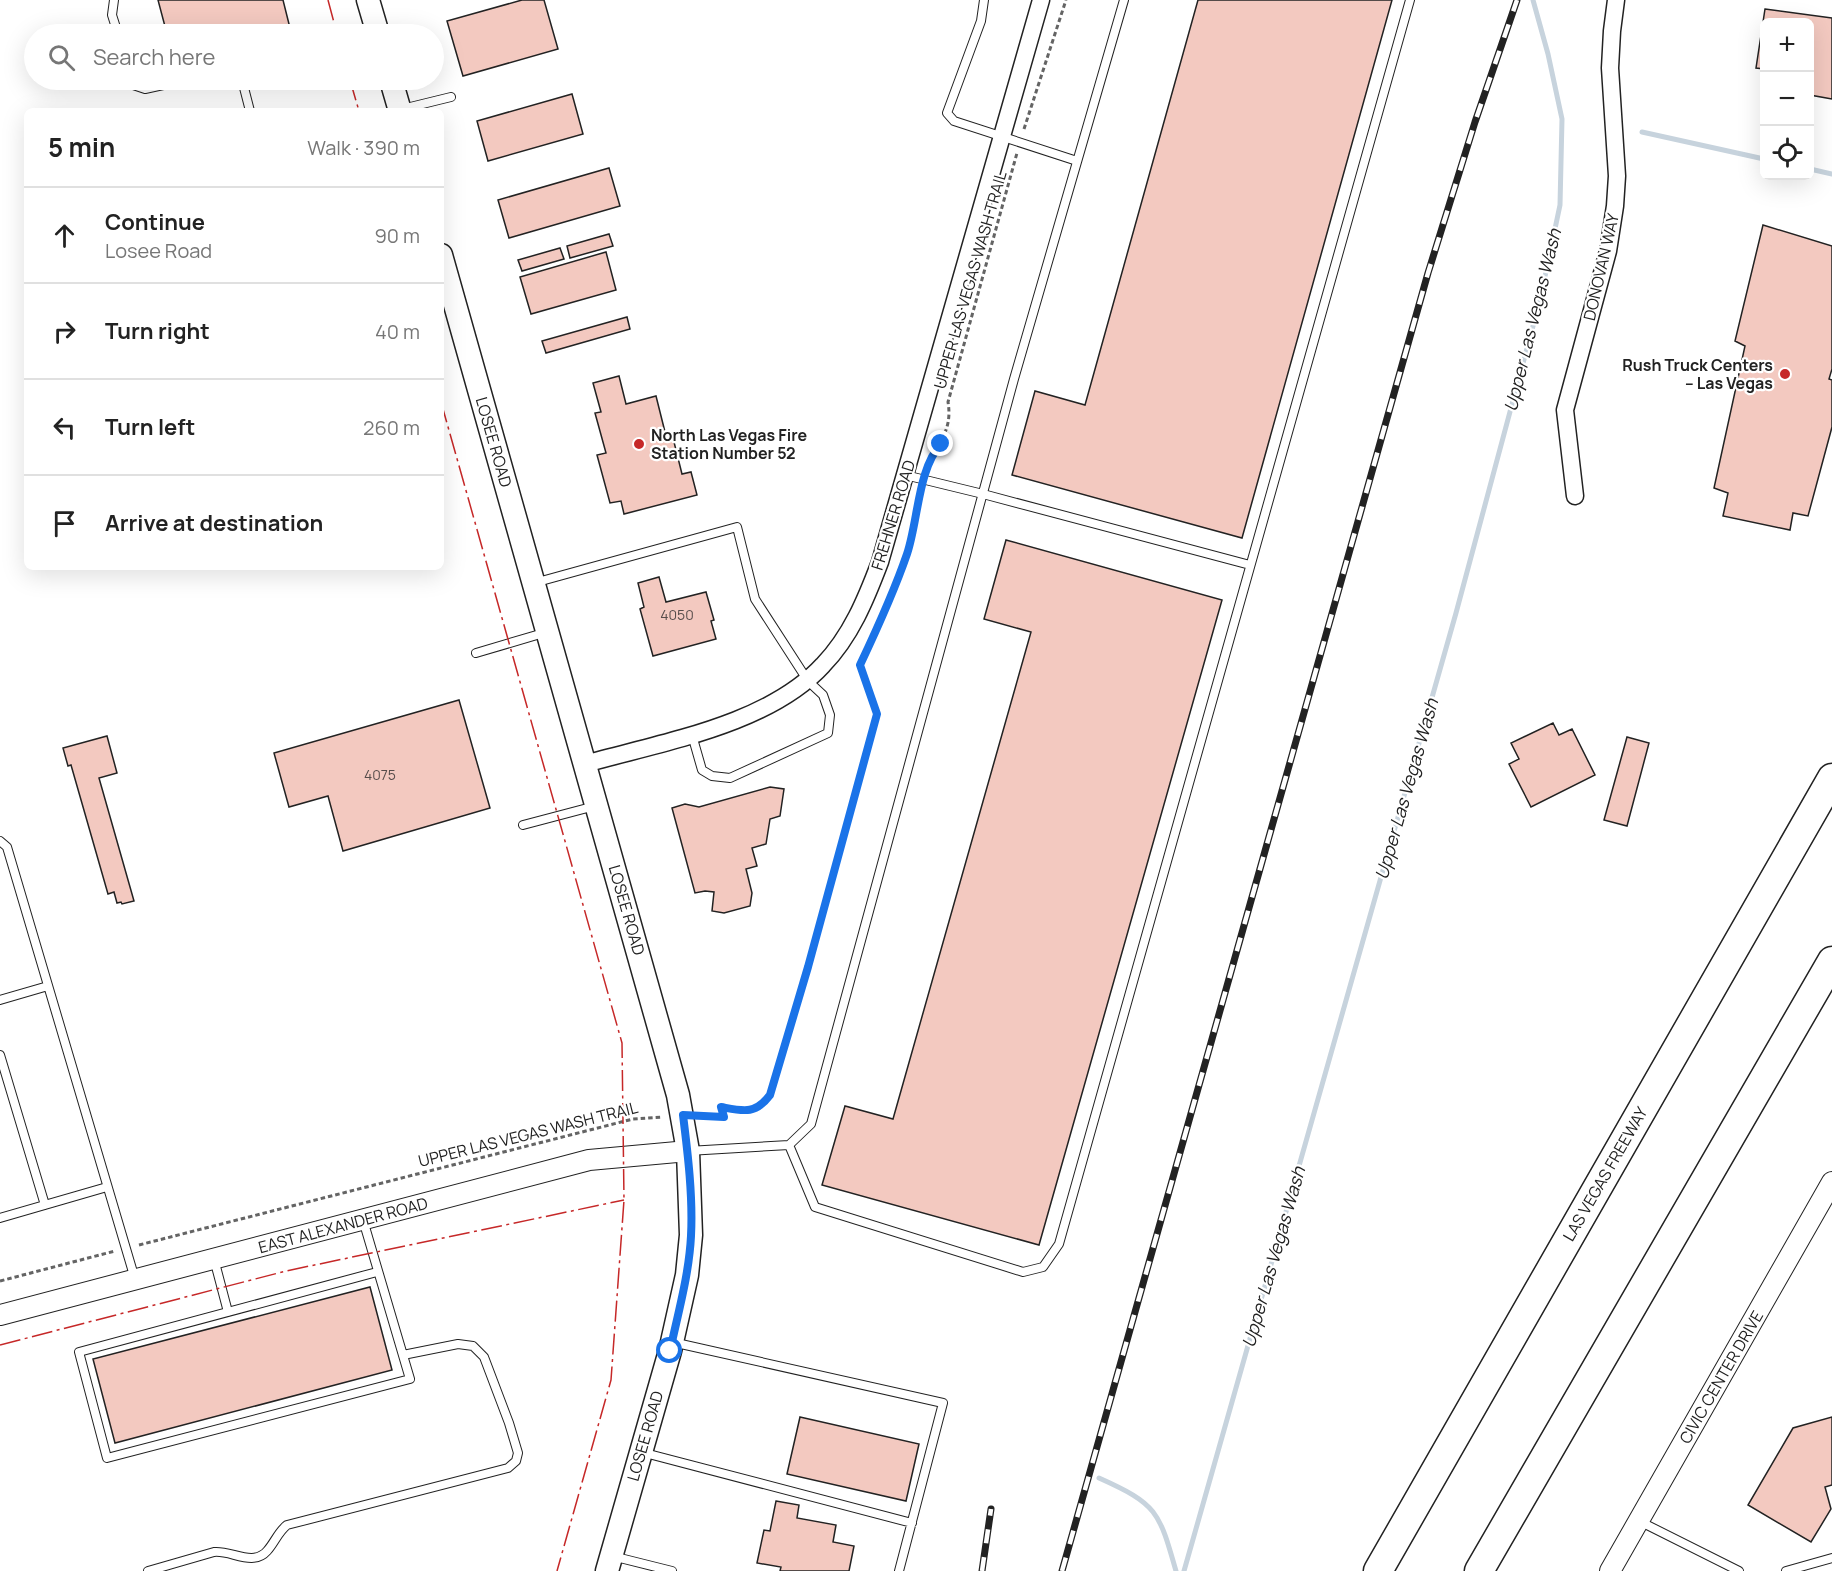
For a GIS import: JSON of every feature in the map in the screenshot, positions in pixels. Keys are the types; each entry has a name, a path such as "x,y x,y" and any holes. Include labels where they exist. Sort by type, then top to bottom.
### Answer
{"highway":[{"name":"LAS VEGAS FREEWAY","path":"1378,1571 1832,778"},
{"path":"1479,1571 1832,961"}],"main road":[{"path":"368,0 375,24"},
{"path":"393,90 398,108"},
{"name":"LOSEE ROAD","path":"444,266 683,1115 688,1152 691,1235 687,1275 672,1342 609,1563"}],"street":[{"name":"FREHNER ROAD","path":"585,764 692,734 763,709 808,681 839,646 854,624 880,561 1041,0"},
{"name":"DONOVAN WAY","path":"1575,496 1565,410 1608,251 1615,206 1617,176 1610,68 1616,0"},
{"name":"EAST ALEXANDER ROAD","path":"0,1315 589,1160 688,1152"},
{"name":"CIVIC CENTER DRIVE","path":"1610,1571 1832,1182"}],"lane":[{"path":"114,0 112,15 115,24"},
{"path":"984,0 981,21 947,113 954,121 1077,161"},
{"path":"688,1152 789,1145 811,1124 983,494 1124,0"},
{"path":"789,1145 815,1207 1023,1272 1043,1267 1059,1244 1410,0"},
{"path":"245,90 249,108"},
{"path":"406,108 451,97"},
{"path":"905,475 1250,565"},
{"path":"534,583 737,527 755,599 808,681 823,695 830,715 828,734 730,778 712,776 702,770 692,734"},
{"path":"476,653 548,632"},
{"path":"523,825 597,805"},
{"path":"0,841 7,847 135,1280"},
{"path":"0,1000 48,986"},
{"path":"0,1055 45,1205"},
{"path":"0,1218 107,1187"},
{"path":"363,1220 410,1379 107,1458 79,1352 377,1272"},
{"path":"214,1259 228,1312"},
{"path":"672,1342 943,1403 899,1571"},
{"path":"148,1571 214,1552 224,1551 247,1558 257,1557 266,1552 280,1530 287,1525 508,1468 516,1461 518,1453 509,1423 484,1357 472,1346 458,1344 403,1355"},
{"path":"641,1452 912,1523"},
{"path":"1639,1521 1739,1571"},
{"path":"1786,1571 1832,1558"},
{"path":"609,1563 672,1571"}],"path":[{"name":"UPPER LAS VEGAS WASH TRAIL","path":"0,1281 633,1119 683,1115 724,1117 721,1107 755,1110 763,1105 770,1095 808,967 877,714 860,665 886,608 907,553 924,479 933,452 941,444 948,430 950,413 948,402 1014,170 1020,141 1066,0"}],"building":[{"path":"158,0 283,0 289,24 164,24"},
{"path":"522,0 544,0 558,49 463,76 447,21"},
{"path":"1198,0 1392,0 1242,538 1012,475 1035,391 1085,405"},
{"path":"1765,9 1832,18 1832,99 1814,96 1814,18 1764,18"},
{"path":"1760,42 1760,68 1756,68"},
{"path":"572,94 583,134 488,161 477,121"},
{"path":"609,168 620,206 509,238 498,200"},
{"name":"Rush Truck Centers – Las Vegas","path":"1763,225 1832,246 1832,369 1829,379 1832,380 1832,427 1808,516 1793,513 1790,530 1723,516 1728,493 1714,488 1745,346 1735,341"},
{"path":"609,234 613,246 570,258 567,246"},
{"path":"560,248 564,259 522,271 518,260"},
{"path":"606,252 616,290 531,314 520,277"},
{"path":"627,317 630,329 546,353 542,341"},
{"name":"North Las Vegas Fire Station Number 52","path":"619,376 626,404 656,396 666,436 672,434 682,474 691,472 697,495 624,514 621,501 610,503 597,455 606,453 595,413 601,412 593,383"},
{"path":"1006,540 1222,600 1039,1245 822,1185 845,1106 893,1119 1031,632 984,619"},
{"path":"659,577 666,602 706,592 714,620 711,621 716,639 653,656 640,609 644,607 638,583"},
{"path":"459,700 490,808 343,851 328,796 289,807 274,753"},
{"path":"1553,723 1559,735 1572,729 1595,775 1531,807 1509,764 1519,759 1511,743"},
{"path":"107,736 117,773 99,778 134,901 122,904 117,903 114,892 108,894 71,765 68,766 63,748"},
{"path":"1627,737 1649,743 1627,826 1604,820"},
{"path":"770,787 784,789 780,816 770,819 766,844 752,848 757,866 746,869 752,893 750,906 724,913 712,911 714,892 695,893 672,808 685,804 699,807"},
{"path":"370,1287 392,1370 115,1443 93,1359"},
{"path":"800,1417 919,1444 906,1501 787,1474"},
{"path":"1832,1417 1832,1485 1825,1487 1831,1509 1811,1542 1748,1505 1793,1428"},
{"path":"776,1501 799,1505 797,1518 836,1525 833,1542 854,1546 849,1571 780,1571 781,1567 757,1563 764,1530 770,1531"}],"waterway":[{"name":"Upper Las Vegas Wash","path":"1184,1571 1456,613 1540,300 1560,205 1562,119 1533,0"},
{"path":"1642,132 1760,158"},
{"path":"1814,170 1832,174"},
{"path":"1099,1478 1133,1495 1153,1512 1165,1535 1176,1571"}],"railway":[{"path":"1062,1571 1428,273 1475,122 1517,0"},
{"path":"982,1571 991,1509"}],"power":[{"path":"328,0 334,24"},
{"path":"353,90 358,108"},
{"path":"444,413 622,1043 624,1200 611,1380 557,1571"},
{"path":"0,1345 286,1271 624,1200"}],"place":[{"name":"Rush Truck Centers – Las Vegas","path":"1785,374"},
{"name":"North Las Vegas Fire Station Number 52","path":"639,444"}],"route":[{"path":"670,1351 687,1275 691,1235 688,1152 683,1115 724,1117 721,1107 755,1110 763,1105 770,1095 808,967 877,714 860,665 886,608 907,553 924,479 933,452 941,444"}]}
